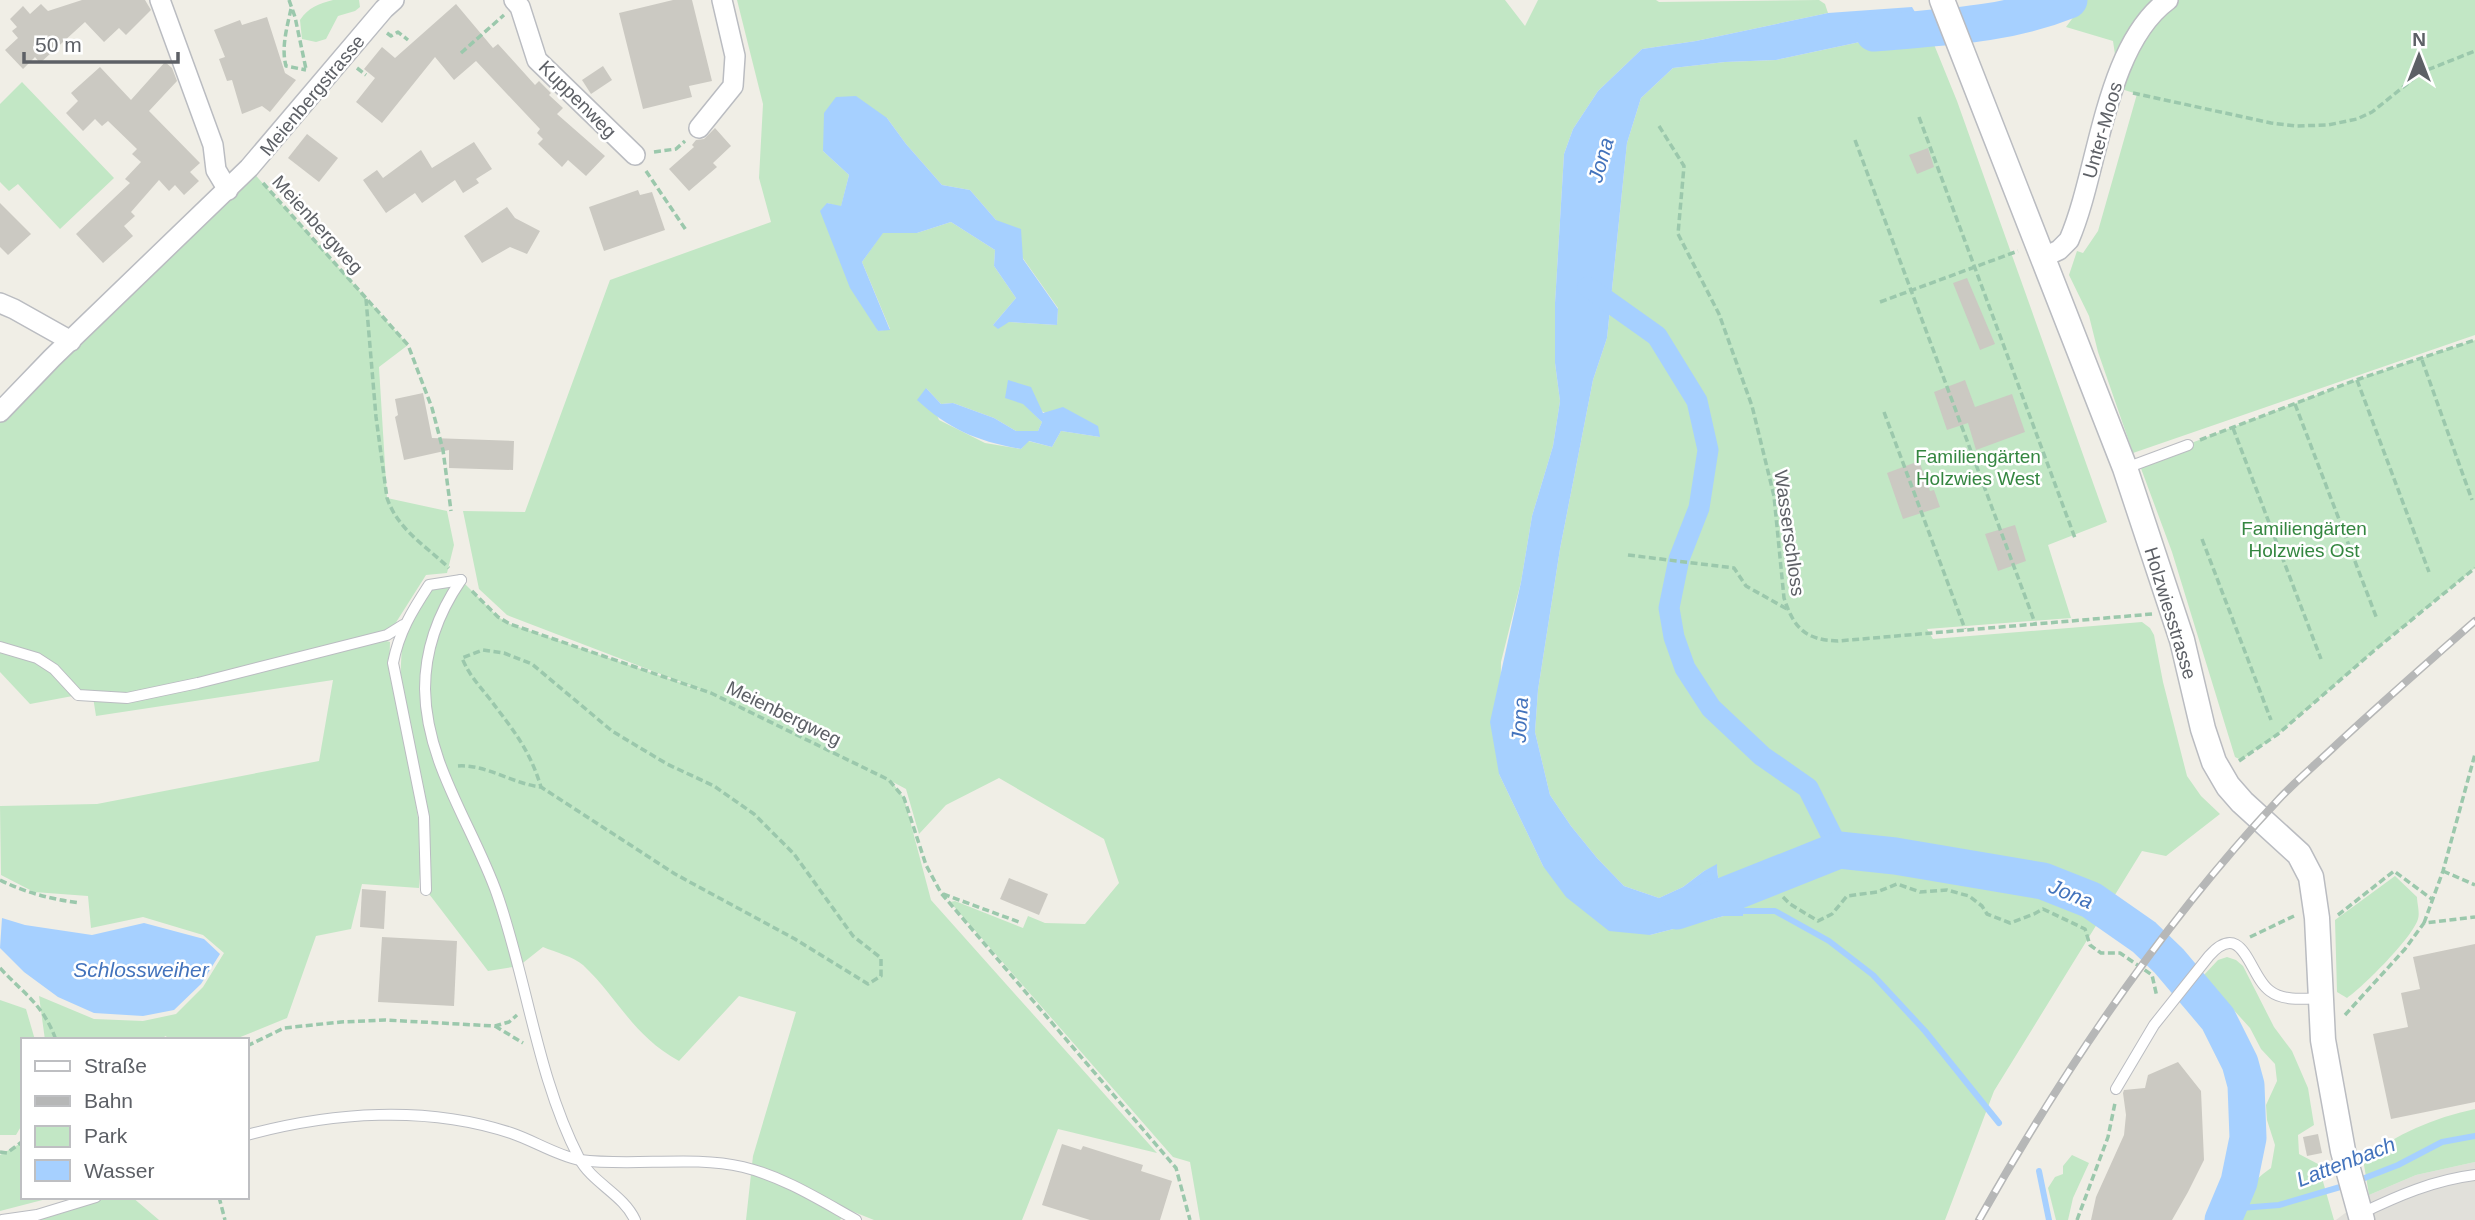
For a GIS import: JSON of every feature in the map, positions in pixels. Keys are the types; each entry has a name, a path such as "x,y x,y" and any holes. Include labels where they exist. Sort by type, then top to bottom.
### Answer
{"street":[{"path":"160,0 213,145 216,170 228,190"},
{"name":"Meienbergstrasse","path":"0,412 228,190 394,0"},
{"path":"699,128 733,86 735,56 722,0"},
{"name":"Holzwiesstrasse","path":"1942,0 1964,54 2031,254 2125,468 2174,612 2208,747 2220,774 2242,802 2299,854 2311,877 2317,918 2323,1040 2343,1151 2360,1215"},
{"name":"Unter-Moos","path":"2031,254 2064,247 2069,240 2115,87 2137,35 2148,18 2168,0"},
{"name":"Kuppenweg","path":"516,2 537,60 635,155"},
{"path":"0,303 71,341"}],"lane":[{"path":"2125,468 2188,445"},
{"path":"426,890 424,817 393,663 403,625 429,585 461,580"},
{"path":"461,580 429,647 425,690 431,738 496,891 554,1097 580,1160 588,1172 631,1211 635,1220"},
{"path":"0,647 37,658 54,669 78,695 127,698 363,642 387,635 403,625"},
{"path":"2116,1089 2161,1016 2219,947 2235,944 2244,950 2258,979 2268,990 2283,997 2319,998"},
{"path":"248,1135 279,1126 340,1116 408,1116 464,1120 513,1133 562,1156 580,1160 706,1163 742,1167 780,1179 856,1220"},
{"path":"2360,1215 2399,1195 2454,1178 2475,1175"},
{"path":"2,1220 37,1215 89,1199"}],"path":[{"path":"290,2 307,74 322,84"},
{"path":"290,2 284,60 286,66 302,69"},
{"path":"461,53 516,2"},
{"path":"389,36 398,32 408,40"},
{"path":"2115,87 2272,123 2296,126 2328,125 2357,119 2372,112 2422,72 2475,51"},
{"path":"355,66 366,75"},
{"path":"1919,117 2076,538"},
{"name":"Wasserschloss","path":"1659,126 1684,166 1678,233 1719,314 1752,405 1774,496 1781,583 1788,610 1807,635 1824,641 2174,612"},
{"path":"686,230 635,155 676,149 699,128"},
{"path":"1855,140 2035,623"},
{"name":"Meienbergweg","path":"249,168 408,345 432,408 443,450 451,511"},
{"path":"1880,302 1975,268 2031,254"},
{"name":"Meienbergweg","path":"366,299 376,417 387,498 391,511 402,527 498,617 510,624 711,693 889,780 904,798 926,865 941,893 1176,1168 1190,1220"},
{"path":"2188,445 2356,380 2475,340"},
{"path":"2421,360 2472,500"},
{"path":"2356,380 2428,572"},
{"path":"2295,404 2377,619"},
{"path":"1884,412 1965,629"},
{"path":"2233,428 2321,659"},
{"path":"2202,539 2271,720"},
{"path":"1628,555 1734,568 1746,586 1788,610"},
{"path":"2241,760 2278,734 2475,568"},
{"path":"442,767 468,765 525,785 541,787 675,874 795,939 868,984 881,976 881,958 853,936 794,854 754,814 714,786 667,764 612,731 532,664 504,653 483,650 462,659 469,676 516,733 533,760 541,787"},
{"path":"2323,1040 2405,949 2424,923 2443,871 2475,754"},
{"path":"2334,918 2393,871 2433,900"},
{"path":"2443,871 2475,885"},
{"path":"0,880 32,894 80,903"},
{"path":"1783,897 1818,921 1832,914 1847,896 1877,892 1897,884 1920,892 1947,890 1969,896 1982,906 1986,914 2010,923 2043,909 2085,929 2090,945 2101,953 2120,953 2151,975 2161,1016"},
{"path":"941,893 1019,922"},
{"path":"2235,944 2296,915"},
{"path":"2424,923 2475,916"},
{"path":"0,968 27,992 48,1020 55,1038"},
{"path":"248,1046 284,1028 341,1022 384,1020 495,1026 509,1022 528,1004"},
{"path":"495,1026 542,1054"},
{"path":"2077,1220 2111,1129 2116,1089"},
{"path":"0,1152 7,1153 21,1142"},
{"path":"220,1199 225,1220"}],"shaded area":[{"path":"2475,1162 2475,1220 2336,1220 2369,1195 2416,1175"}],"green space":[{"path":"333,0 359,0 360,7 338,16 326,39 316,42 302,39 300,20 303,16 314,7"},
{"name":"Familiengärten Holzwies West","path":"737,0 1505,0 1525,26 1538,0 1819,0 1825,4 1828,13 1696,41 1642,49 1598,91 1573,129 1564,154 1555,303 1555,363 1560,401 1553,446 1532,516 1521,582 1501,662 1499,774 1543,866 1650,935 1724,916 1743,916 1744,907 1732,900 1723,890 1717,865 1683,887 1659,898 1624,886 1597,858 1550,795 1535,732 1538,690 1560,549 1593,380 1607,338 1627,143 1641,98 1673,68 1776,60 1860,42 1933,42 1957,101 2107,522 2048,545 2071,618 1927,629 1933,639 2142,622 2154,635 2187,776 2201,796 2220,814 2166,856 2142,851 1994,1091 1945,1220 1200,1220 1190,1162 1173,1157 950,902 955,901 1023,928 1028,916 1045,923 1085,924 1119,883 1104,839 999,778 946,805 919,834 906,789 891,781 904,798 931,900 1157,1153 1058,1129 1022,1220 874,1220 849,1210 840,1220 746,1220 753,1156 796,1012 739,996 679,1061 649,1040 596,978 570,957 543,947 519,966 488,971 426,890 424,817 400,683 403,625 429,585 461,580 498,617 510,624 710,693 507,615 479,589 463,511 525,512 610,280 771,222 759,178 763,104","holes":["887,118 942,185 970,190 996,220 1058,308 1057,325 1009,322 993,325 1016,298 994,266 995,250 951,222 917,233 883,232 862,262 890,329 878,331 827,203 841,207 849,175 823,151","926,388 941,404 953,403 994,418 1016,431 1038,431 1042,422 1023,403 1100,437 1061,431 1052,447 1028,441 1021,449 985,443 939,420"]},
{"path":"2086,0 2475,0 2475,335 2133,453 2098,352 2089,316 2069,275 2077,251 2083,253 2098,231 2137,94 2115,87 2118,75 2113,41 2066,27"},
{"path":"22,82 114,178 60,229 18,184 9,191 0,182 0,104"},
{"path":"249,168 408,345 379,367 387,498 447,511 454,545 447,573 426,575 395,624 377,638 390,642 389,671 411,773 422,844 419,888 362,884 351,929 316,936 287,1018 238,1038 45,1038 39,996 94,1019 143,1021 176,1014 203,987 224,953 203,935 143,917 91,928 88,896 34,892 1,875 0,806 97,804 319,761 333,680 96,716 93,697 78,695 30,704 0,672 0,412"},
{"name":"Familiengärten Holzwies Ost","path":"2475,340 2475,568 2278,734 2241,760 2235,757 2172,552 2139,463 2356,380"},
{"path":"2395,876 2417,897 2418,919 2398,949 2347,998 2337,992 2335,920"},
{"path":"2227,957 2243,966 2274,1027 2292,1051 2308,1088 2314,1125 2298,1135 2299,1154 2318,1164 2334,1220 2241,1220 2249,1190 2257,1179 2271,1168 2275,1145 2267,1120 2266,1105 2277,1081 2275,1064 2261,1049 2250,1028 2203,976 2218,960"},
{"path":"0,1000 26,1009 34,1038 21,1038 21,1126 16,1135 0,1135"},
{"path":"2475,1109 2475,1162 2416,1175 2369,1195 2363,1159 2416,1128"},
{"path":"21,1143 21,1199 46,1199 0,1211 0,1155"},
{"path":"2072,1155 2089,1163 2073,1198 2068,1220 2056,1220 2048,1188 2055,1177 2063,1174 2063,1166"},
{"path":"95,1199 134,1199 159,1220 18,1220 30,1219"}],"water":[{"path":"1912,7 1933,42 1860,42 1776,60 1673,68 1641,98 1627,143 1607,338 1593,380 1560,549 1538,690 1535,732 1550,795 1597,858 1624,886 1659,898 1683,887 1717,864 1718,878 1723,890 1731,900 1744,907 1743,916 1724,916 1650,935 1609,931 1566,897 1543,866 1499,774 1490,722 1521,582 1532,516 1553,446 1560,401 1555,363 1555,303 1564,154 1573,129 1598,91 1642,49 1696,41 1828,13"},
{"path":"856,96 887,118 942,185 970,190 996,220 1021,229 1023,259 1058,309 1057,325 1009,322 998,329 993,325 1016,298 994,266 995,250 951,222 917,233 883,233 862,262 890,330 878,331 850,288 820,211 827,203 841,206 849,175 823,151 824,113 836,97"},
{"path":"1008,380 1031,387 1043,413 1063,407 1098,426 1100,437 1061,431 1052,447 1029,441 1021,449 1005,446 953,427 917,400 926,388 941,404 953,403 994,418 1016,431 1038,431 1042,422 1023,404 1005,398"},
{"name":"Schlossweiher","path":"2,918 25,925 92,935 144,923 204,939 220,954 201,984 174,1010 143,1016 94,1013 58,997 24,972 0,948"}],"building":[{"path":"82,0 145,0 151,10 126,35 119,28 104,42 85,22 40,63 35,57 23,69 5,50 18,38 12,31 17,27 10,19 23,6 30,14 41,4 48,11"},
{"path":"673,0 692,0 712,81 689,86 692,97 643,109 619,13"},
{"path":"456,4 493,48 498,44 535,85 539,81 551,93 549,95 563,108 557,114 605,156 586,176 568,160 562,167 538,144 543,139 537,133 540,129 476,61 454,80 435,57 382,123 356,102 375,78 364,69 382,47 395,58"},
{"path":"267,17 285,73 296,80 270,112 262,106 242,114 232,80 227,81 219,59 225,57 214,30 240,20 242,25"},
{"path":"165,62 172,68 177,81 149,111 200,163 190,172 199,181 184,195 175,185 169,191 159,180 131,212 135,216 124,226 133,236 103,263 76,234 130,183 125,179 141,162 132,154 137,149 108,121 102,126 95,119 83,131 66,113 78,101 71,93 100,67 131,100"},
{"path":"603,66 612,80 591,94 582,80"},
{"path":"715,128 731,146 713,163 717,167 689,191 669,169 694,147 692,145 696,140 704,139"},
{"path":"307,134 338,158 319,182 288,158"},
{"path":"474,142 492,169 476,179 479,183 463,193 455,180 422,203 415,193 386,213 363,180 377,170 383,178 421,150 432,168"},
{"path":"1928,148 1934,167 1917,174 1909,155"},
{"path":"638,190 640,195 652,192 665,230 604,251 589,207"},
{"path":"0,203 31,234 8,255 0,247"},
{"path":"507,207 515,218 540,231 527,254 510,247 482,263 464,236"},
{"path":"1967,278 1995,344 1980,350 1953,283"},
{"path":"1965,380 1975,407 2012,394 2025,432 1976,450 1968,423 1947,430 1934,392"},
{"path":"423,393 432,438 514,441 513,470 449,468 449,450 404,460 395,417 398,415 395,399"},
{"path":"1919,461 1930,491 1934,490 1940,507 1903,519 1887,473"},
{"path":"2015,525 2026,561 1998,571 1985,534"},
{"path":"1009,878 1048,894 1039,915 1000,899"},
{"path":"362,889 386,891 384,929 360,927"},
{"path":"382,937 457,941 454,1006 378,1002"},
{"path":"2475,944 2475,1102 2391,1119 2373,1034 2408,1027 2401,993 2420,989 2413,957"},
{"path":"2178,1062 2201,1091 2204,1160 2188,1192 2172,1220 2091,1220 2096,1197 2124,1135 2124,1090 2145,1088 2148,1075"},
{"path":"2318,1134 2322,1153 2307,1156 2303,1137"},
{"path":"1062,1144 1081,1150 1083,1146 1143,1165 1141,1171 1172,1181 1160,1220 1090,1220 1042,1205"}],"waterway":[{"name":"Jona","path":"1874,33 1997,20 2045,9 2069,0"},
{"path":"1588,287 1657,336 1697,401 1708,450 1699,508 1679,559 1669,608 1674,637 1685,668 1711,708 1762,756 1808,788 1839,850"},
{"name":"Jona","path":"1677,911 1726,895 1839,850 1895,856 2043,881 2091,900 2144,937 2169,961 2218,1019 2240,1063 2246,1085 2248,1138 2239,1182 2223,1220"},
{"path":"1743,911 1775,911 1829,941 1873,975 1925,1031 1999,1123"},
{"name":"Lattenbach","path":"2357,1181 2398,1165 2442,1142 2475,1136"},
{"path":"2039,1171 2049,1220"},
{"name":"Lattenbach","path":"2228,1209 2279,1205 2347,1185"}],"railway":[{"path":"1979,1220 2045,1109 2117,1000 2236,847 2292,786 2475,621"}]}
